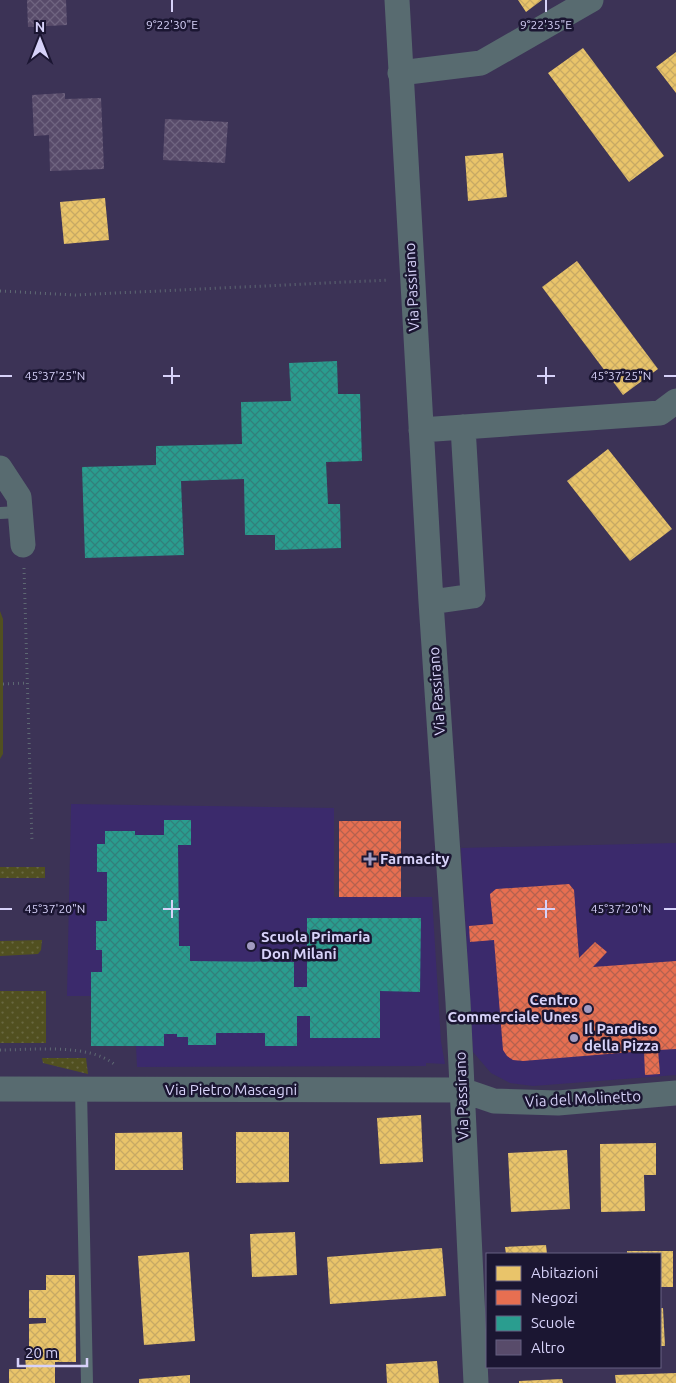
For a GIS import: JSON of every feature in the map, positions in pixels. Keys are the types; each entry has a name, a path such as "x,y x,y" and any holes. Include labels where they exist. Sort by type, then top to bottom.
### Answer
{"street":[{"name":"Via Passirano","path":"396,0 462,1090 476,1383"},
{"path":"400,74 481,63 591,0"},
{"path":"421,430 660,413 676,401"},
{"path":"431,602 473,596 463,427"},
{"path":"1,471 19,497 10,512 23,545"},
{"name":"Via Pietro Mascagni","path":"0,1089 462,1090"},
{"name":"Via del Molinetto","path":"462,1090 494,1101 558,1103 676,1093"}],"lane":[{"path":"82,1090 88,1383"}],"path":[{"path":"0,291 75,295 412,278"},
{"path":"23,545 32,842"},
{"path":"2,684 27,683"}],"shaded area":[{"path":"0,611 3,619 3,754 0,759"},
{"name":"Scuola Primaria Don Milani","path":"71,804 334,808 334,897 432,897 441,1042 445,1064 426,1063 426,1066 137,1067 136,1046 91,1046 91,996 67,996"},
{"name":"Centro Commerciale Unes","path":"676,843 676,1075 533,1086 510,1083 491,1073 473,1052 461,848"},
{"path":"0,867 45,867 45,878 0,878"},
{"path":"42,940 41,950 38,954 0,956 0,941"},
{"path":"0,991 46,991 46,1043 0,1043"},
{"path":"42,1058 86,1058 88,1074 43,1063"}],"building: Abitazioni":[{"path":"518,0 542,0 526,12"},
{"path":"583,48 664,156 629,182 548,73"},
{"path":"676,52 676,93 656,67"},
{"path":"503,153 507,197 468,201 465,156"},
{"path":"105,198 109,240 64,244 60,202"},
{"path":"577,261 658,369 623,395 542,287"},
{"path":"608,449 672,529 630,561 567,481"},
{"path":"421,1115 423,1162 380,1164 377,1118"},
{"path":"182,1132 183,1170 115,1170 115,1133"},
{"path":"236,1132 289,1132 289,1182 236,1183"},
{"path":"656,1143 656,1175 644,1175 645,1211 601,1212 600,1144"},
{"path":"567,1150 570,1209 511,1212 508,1153"},
{"path":"295,1232 297,1275 252,1277 250,1234"},
{"path":"546,1245 547,1253 506,1253 505,1247"},
{"path":"442,1248 446,1296 330,1304 327,1257"},
{"path":"627,1251 673,1251 673,1287 661,1287 661,1253 627,1253"},
{"path":"189,1252 195,1341 144,1345 138,1256"},
{"path":"46,1275 75,1275 76,1362 55,1362 55,1383 9,1383 9,1369 26,1369 25,1354 29,1354 29,1324 46,1323 46,1318 29,1318 29,1290 46,1290"},
{"path":"661,1308 663,1308 665,1346 661,1346"},
{"path":"437,1361 439,1383 387,1383 386,1364"},
{"path":"676,1373 676,1383 616,1383 615,1375"},
{"path":"190,1375 190,1383 139,1383 139,1379"},
{"path":"562,1379 563,1383 519,1383 519,1381"}],"building: Negozi":[{"name":"Farmacity","path":"339,821 401,821 401,897 339,897"},
{"name":"Centro Commerciale Unes","path":"569,884 574,890 579,958 595,942 607,952 593,967 676,961 676,1049 658,1050 660,1074 645,1075 644,1051 523,1061 513,1060 503,1050 494,940 470,942 469,926 493,924 490,894 496,889"}],"building: Scuole":[{"path":"337,361 338,394 360,394 362,461 326,462 328,504 340,504 341,548 275,550 275,535 245,535 244,479 181,481 184,555 85,558 82,467 156,465 156,446 242,444 241,402 291,401 289,363"},
{"path":"164,820 191,820 191,845 178,845 179,946 190,946 190,961 294,962 294,987 307,987 307,918 421,918 420,992 380,991 380,1038 310,1038 310,1016 297,1016 297,1046 265,1046 265,1033 216,1033 216,1045 188,1045 188,1037 177,1037 177,1034 164,1034 164,1046 91,1046 91,972 102,972 102,950 96,950 96,921 107,921 107,872 97,872 97,844 105,844 105,831 135,831 135,835 164,835"}],"building: Altro":[{"path":"27,0 66,0 67,25 28,27"},
{"path":"65,93 65,99 101,98 104,169 50,171 49,135 34,136 32,95"},
{"path":"165,119 228,122 225,163 163,160"}],"place":[{"name":"Farmacity","path":"370,859"},
{"name":"Scuola Primaria Don Milani","path":"251,946"},
{"name":"Centro Commerciale Unes","path":"588,1009"},
{"name":"Il Paradiso della Pizza","path":"574,1038"}]}
